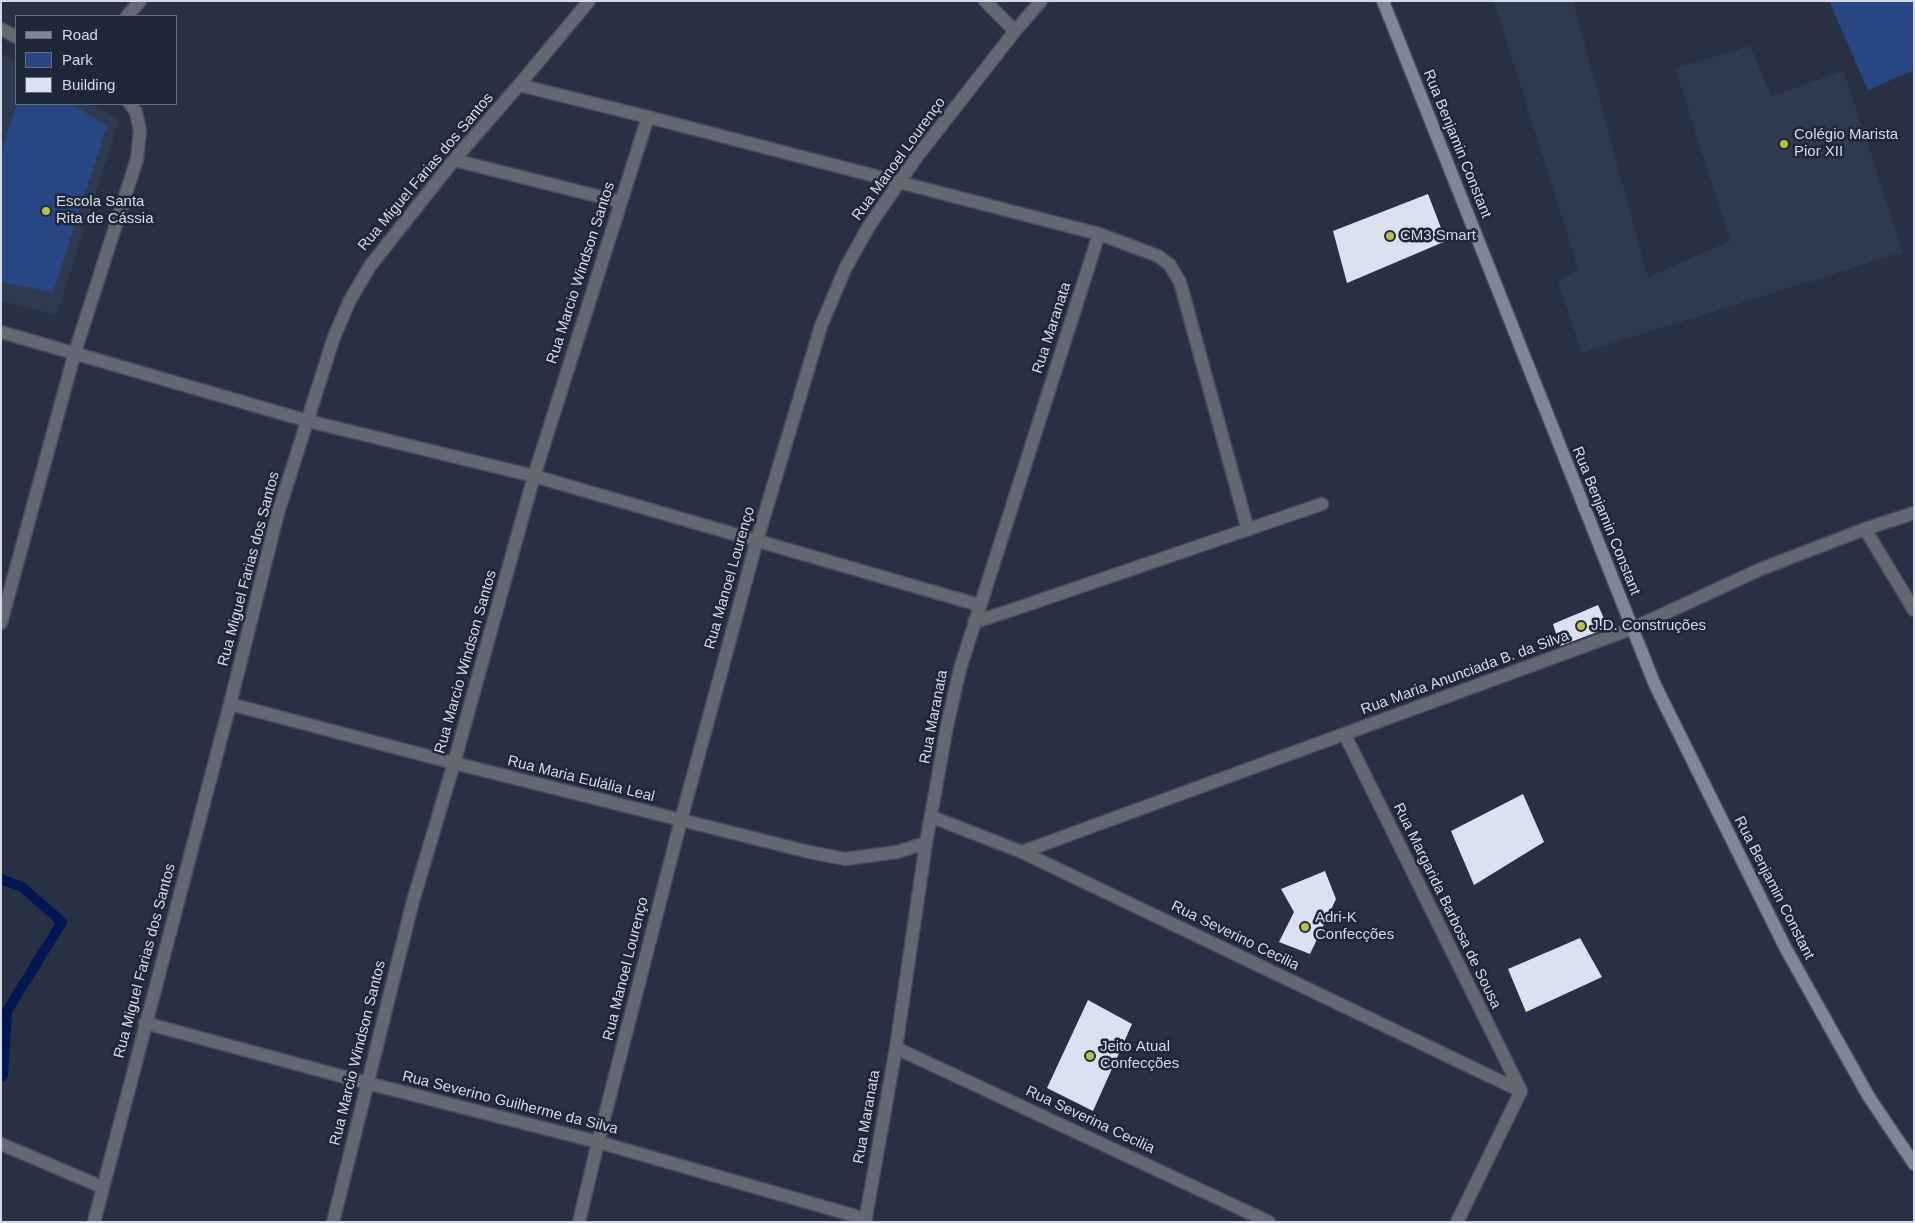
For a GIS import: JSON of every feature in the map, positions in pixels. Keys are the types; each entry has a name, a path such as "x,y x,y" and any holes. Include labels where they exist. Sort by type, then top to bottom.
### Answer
{"main road":[{"name":"Rua Benjamin Constant","path":"1383,1 1655,685 1786,949 1868,1096 1914,1164"}],"street":[{"path":"127,15 140,1"},
{"name":"Rua Miguel Farias dos Santos","path":"94,1222 230,704 278,512 334,337 350,300 370,266 454,160 519,86 589,1"},
{"path":"985,1 1016,30"},
{"name":"Rua Manoel Lourenço","path":"580,1222 598,1142 680,820 757,540 821,326 850,260 869,226 899,182 1016,30 1041,1"},
{"path":"1,29 15,36"},
{"path":"519,86 648,116 1099,234 1158,256 1170,265 1180,282 1248,530"},
{"path":"1,624 75,352 137,159 140,131 136,112 131,105"},
{"name":"Rua Marcio Windson Santos","path":"333,1222 414,901 534,476 648,116"},
{"path":"454,160 621,202"},
{"name":"Rua Maranata","path":"865,1220 896,1048 926,843 947,726 960,669 1099,234"},
{"path":"1,332 308,421 534,476 979,605"},
{"path":"974,622 1322,504"},
{"name":"Rua Maria Anunciada B. da Silva","path":"1022,852 1345,735 1631,628 1761,569 1865,529 1914,513"},
{"path":"1865,529 1914,610"},
{"name":"Rua Maria Eulália Leal","path":"230,704 454,763 809,852 845,859 897,852 926,843"},
{"name":"Rua Margarida Barbosa de Sousa","path":"1345,735 1521,1091"},
{"name":"Rua Severino Cecilia","path":"932,818 1022,852 1521,1091"},
{"name":"Rua Severino Guilherme da Silva","path":"145,1023 367,1083 598,1142 865,1220"},
{"name":"Rua Severina Cecilia","path":"896,1048 1270,1222"},
{"path":"1456,1222 1521,1091"},
{"path":"1,1144 102,1186"}],"shaded area":[{"name":"Colégio Marista Pior XII","path":"1573,1 1648,277 1730,241 1675,68 1750,46 1771,96 1844,71 1903,252 1582,353 1558,282 1578,269 1494,2"},
{"name":"Escola Santa Rita de Cássia","path":"1,53 15,60 15,105 93,105 119,120 57,315 1,301"}],"green space":[{"path":"1829,1 1914,1 1914,70 1868,90"},
{"name":"Escola Santa Rita de Cássia","path":"17,105 73,105 107,126 53,292 1,282 1,151"}],"building":[{"name":"CM3 Smart","path":"1428,194 1446,241 1347,283 1333,231"},
{"name":"J.D. Construções","path":"1598,605 1608,628 1560,646 1553,624"},
{"path":"1523,794 1544,842 1474,885 1451,831"},
{"name":"Adri-K Confecções","path":"1325,871 1336,899 1310,954 1279,942 1294,912 1281,889"},
{"path":"1580,938 1602,977 1526,1012 1508,969"},
{"name":"Jeito Atual Confecções","path":"1088,1000 1132,1024 1093,1111 1047,1088"}],"waterway":[{"path":"1,879 22,887 62,922 7,1011 3,1076"}],"place":[{"name":"Colégio Marista Pior XII","path":"1784,144"},
{"name":"Escola Santa Rita de Cássia","path":"46,211"},
{"name":"CM3 Smart","path":"1390,236"},
{"name":"J.D. Construções","path":"1581,626"},
{"name":"Adri-K Confecções","path":"1305,927"},
{"name":"Jeito Atual Confecções","path":"1090,1056"}]}
